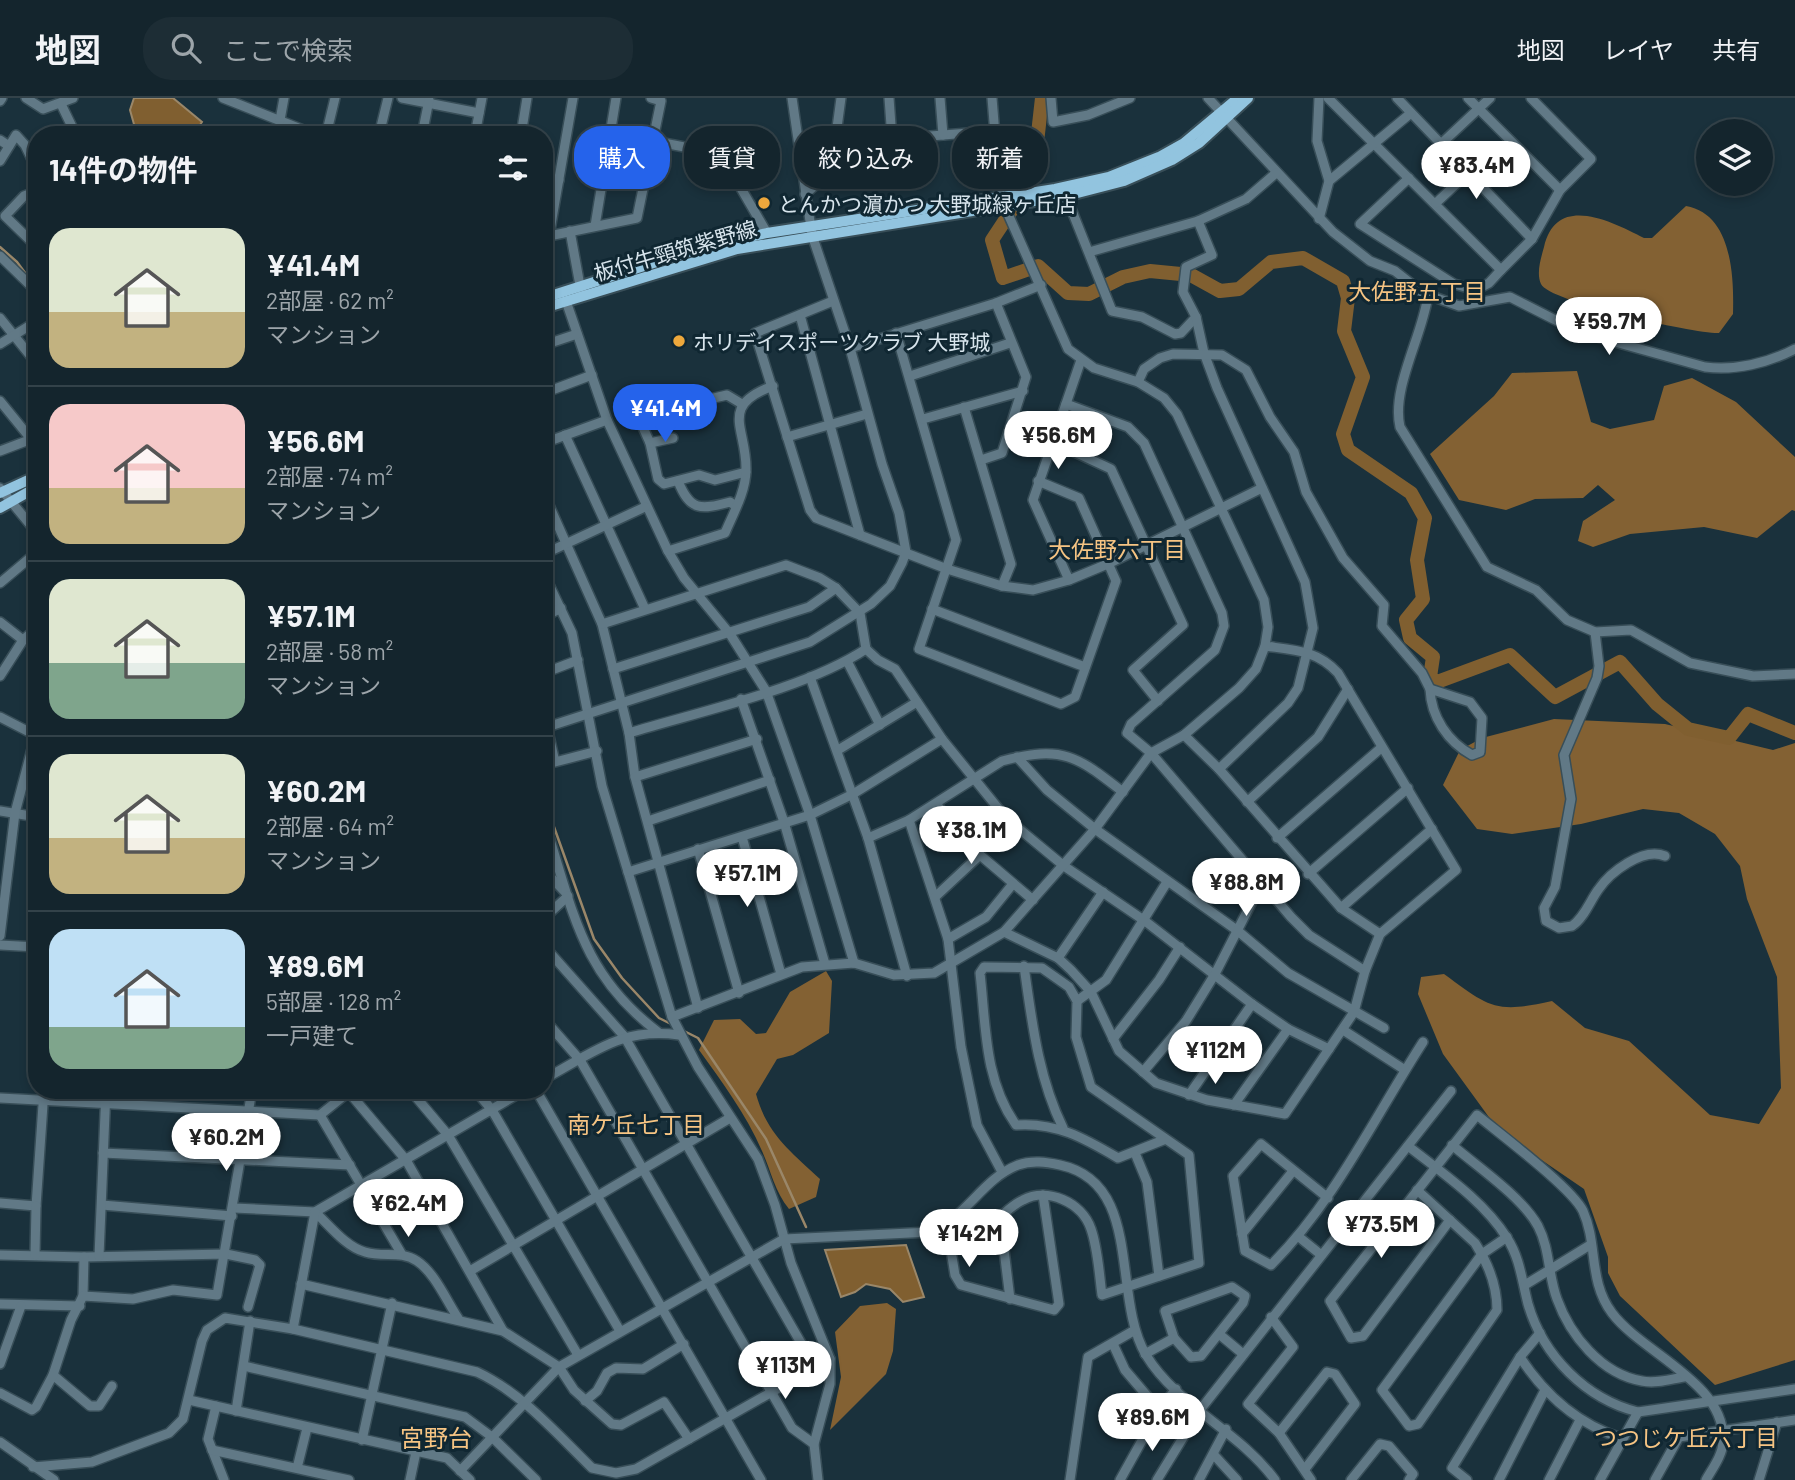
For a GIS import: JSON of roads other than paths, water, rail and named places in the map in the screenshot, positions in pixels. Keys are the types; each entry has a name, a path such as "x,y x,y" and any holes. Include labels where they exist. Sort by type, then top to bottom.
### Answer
{"main road":[{"name":"板付牛頸筑紫野線","path":"553,296 811,231 1002,201 1109,177 1159,157 1224,117 1238,98"},
{"name":"板付牛頸筑紫野線","path":"1002,201 1066,196 1124,181 1172,160 1248,98"},
{"name":"板付牛頸筑紫野線","path":"553,305 566,301 581,291 691,251 767,233 811,231"},
{"path":"1,491 28,479"},
{"path":"0,508 28,492"}],"street":[{"path":"26,98 43,109 73,98"},
{"path":"280,120 284,98"},
{"path":"328,126 335,98"},
{"path":"381,126 388,98"},
{"path":"402,98 429,101 479,113"},
{"path":"477,126 482,98"},
{"path":"522,126 527,98"},
{"path":"553,208 573,98"},
{"path":"595,226 616,98"},
{"path":"651,98 661,101 656,126"},
{"path":"553,724 810,642 860,612 890,586 906,552 899,513 867,414 850,348 811,231 792,98"},
{"path":"805,194 831,173 841,98"},
{"path":"889,98 892,139 952,134"},
{"path":"940,98 943,135"},
{"path":"992,98 994,126"},
{"path":"1051,98 1053,121 1088,115 1130,98"},
{"path":"1208,98 1320,219 1370,261 1395,271 1428,295 1459,306 1510,297 1579,332 1705,367 1726,370 1772,359 1795,349"},
{"path":"1319,98 1317,141 1329,181 1320,219"},
{"path":"1328,98 1501,270"},
{"path":"1397,98 1532,239"},
{"path":"1468,98 1560,190"},
{"path":"1442,144 1490,98"},
{"path":"1409,178 1360,224 1454,284 1476,290 1489,283 1532,239 1560,190 1591,159 1531,98"},
{"path":"229,99 294,126"},
{"path":"424,126 429,101"},
{"path":"61,104 72,126"},
{"path":"1329,181 1376,145 1411,113"},
{"path":"0,161 16,135 28,150"},
{"path":"0,140 9,146"},
{"path":"670,144 721,154 767,233"},
{"path":"1436,203 1469,172"},
{"path":"1089,252 1198,221 1246,199 1276,173"},
{"path":"553,179 559,180"},
{"path":"553,235 637,218 643,189"},
{"path":"672,1017 739,993 781,974 825,964 855,963 907,976 934,973 953,964 1004,932 1064,866 1151,753 1184,735 1239,688 1256,668 1265,646 1268,627 1264,600 1177,414 1164,398 1138,382 1094,368 1068,349 1024,245 1002,201 1001,189"},
{"path":"28,194 5,216 28,238"},
{"path":"1066,196 1115,314 1142,317 1175,334 1181,333 1196,317"},
{"path":"1198,221 1212,255 1186,267 1183,292 1196,317 1204,353 1305,582 1313,621 1310,652 1298,688 1288,703 1219,769"},
{"path":"570,231 581,291"},
{"path":"0,256 28,283"},
{"path":"850,348 996,303 1040,283"},
{"path":"1428,295 1425,317 1401,390 1400,427 1487,567 1536,590 1567,620 1595,632 1631,630 1675,657 1753,676 1795,674"},
{"path":"566,301 607,420 667,551 684,578 699,593 750,662 766,691 810,815 855,963"},
{"path":"833,301 755,332 786,437 810,510 816,519 947,569 1002,586 1033,590 1069,580 1111,563 1223,510 1262,488"},
{"path":"981,460 1002,453 1026,377 996,303"},
{"path":"800,315 860,535"},
{"path":"0,318 28,353"},
{"path":"0,344 28,326"},
{"path":"896,333 956,540 919,649 1061,704 1075,697 1116,581 1111,563 1079,498 1038,481"},
{"path":"553,342 578,334"},
{"path":"910,376 1010,343"},
{"path":"1138,382 1144,369 1160,358 1204,353 1222,355 1246,370 1270,417 1294,452 1306,492 1343,558 1384,605 1382,625 1422,673 1430,689 1437,717 1455,746 1472,755 1480,752 1482,718 1470,702 1430,689"},
{"path":"1069,580 1033,500 1081,360"},
{"path":"553,390 592,375"},
{"path":"667,551 725,533 746,472 739,429 742,404 751,394 773,386"},
{"path":"923,419 1023,391"},
{"path":"742,404 727,395 645,414 641,423 650,443 658,479 664,484 699,475 715,480 746,472"},
{"path":"0,401 28,431"},
{"path":"1066,404 1128,427 1137,434 1184,527 1222,613 1223,626 1215,650 1127,729 1128,733 1151,753 1265,888 1310,935 1365,971"},
{"path":"964,407 1010,564 1002,586"},
{"path":"786,437 831,422 867,414"},
{"path":"553,440 607,420"},
{"path":"565,436 645,609"},
{"path":"650,443 673,438"},
{"path":"0,451 28,440"},
{"path":"1053,442 1111,469 1183,625 1133,670 1158,701"},
{"path":"678,481 686,500 697,507 730,502 736,506"},
{"path":"1,491 28,522"},
{"path":"553,549 645,507"},
{"path":"553,515 601,624 629,733 635,777 698,1008"},
{"path":"0,583 28,560"},
{"path":"601,624 786,565 820,578 860,612 866,649 878,660 895,669 942,739 1006,818 1064,866 1145,921 1252,1004 1288,1029 1329,1049"},
{"path":"613,669 808,607 835,588"},
{"path":"553,592 572,633 602,786 672,1017 679,1035 758,1159 784,1239 830,1359 830,1384 814,1444 818,1480"},
{"path":"553,612 561,608"},
{"path":"932,609 1085,667"},
{"path":"0,622 23,640"},
{"path":"1595,632 1599,666 1597,678 1564,755 1571,799 1555,887 1544,908 1546,921 1559,928 1572,926 1599,888 1616,872 1648,855 1665,856"},
{"path":"0,676 28,636"},
{"path":"1004,932 1058,958 1091,992 1119,1051 1156,1083 1189,1095 1284,1114 1354,1012 1365,971 1380,934 1455,870 1348,689 1325,659 1310,652 1265,646"},
{"path":"629,733 810,677 847,661 866,649"},
{"path":"553,670 578,660"},
{"path":"847,661 880,725"},
{"path":"810,677 868,838 907,976"},
{"path":"1247,802 1318,737 1348,689"},
{"path":"741,699 784,822 825,964"},
{"path":"838,750 917,702"},
{"path":"0,717 28,730"},
{"path":"1184,735 1219,769 1308,874 1341,908 1380,934"},
{"path":"635,777 757,739"},
{"path":"628,872 810,815 853,794 942,739"},
{"path":"1277,838 1381,748"},
{"path":"553,755 555,762 597,751"},
{"path":"868,838 909,820 1002,761 1017,757 1063,753 1083,760 1123,792"},
{"path":"1017,757 1048,790 1094,829 1238,930 1288,973 1384,1028"},
{"path":"0,936 15,813 28,764"},
{"path":"648,821 770,780"},
{"path":"1308,874 1408,788"},
{"path":"936,804 980,855 1033,900"},
{"path":"0,811 28,815"},
{"path":"909,820 948,939 968,1089 977,1125 1002,1172"},
{"path":"1341,908 1432,829"},
{"path":"741,837 781,974"},
{"path":"553,849 584,945 594,963 635,1014 658,1032"},
{"path":"698,849 739,993"},
{"path":"935,897 980,855"},
{"path":"553,880 568,896"},
{"path":"1077,1001 1105,980 1145,921 1167,882"},
{"path":"948,939 986,917 1013,885"},
{"path":"1143,1072 1186,1021 1215,974 1255,896 1265,888"},
{"path":"1058,958 1103,892"},
{"path":"553,910 568,896"},
{"path":"0,945 28,947"},
{"path":"1113,1039 1159,980 1180,947"},
{"path":"553,956 624,1036 816,1369"},
{"path":"1024,966 1037,1056 1049,1101 1063,1128"},
{"path":"1010,1299 1000,1217 1024,1199 1043,1195 1061,1198 1076,1208 1091,1227 1102,1294 1199,1263 1189,1155 1166,1139 1091,1087 1076,1037 1077,1001 1069,987 1042,968 984,967 980,973 991,1073 1001,1103 1016,1125 1037,1123 1063,1128 1118,1158 1166,1139"},
{"path":"1189,1095 1252,1004"},
{"path":"553,1029 580,1060 792,1428 814,1444"},
{"path":"1234,1105 1288,1029"},
{"path":"1343,1030 1405,1070"},
{"path":"553,1074 624,1036 658,1032 679,1035"},
{"path":"1328,1198 1261,1144 1233,1176 1245,1251 1271,1265 1299,1237 1328,1198 1423,1042"},
{"path":"1157,1480 1200,1410 1320,1254 1451,1091"},
{"path":"0,1098 28,1096"},
{"path":"35,1255 43,1099"},
{"path":"84,1099 320,1115 339,1099"},
{"path":"0,1304 21,1306 134,1299 173,1290 217,1295 251,1099"},
{"path":"356,1099 406,1160 503,1331"},
{"path":"418,1099 448,1135 578,1355"},
{"path":"482,1099 492,1110 620,1331"},
{"path":"102,1205 233,1212 315,1212 510,1099"},
{"path":"541,1099 684,1343 760,1480"},
{"path":"99,1256 105,1101"},
{"path":"320,1115 401,1253 427,1269 458,1318"},
{"path":"1450,1220 1363,1336 1351,1338 1330,1301 1477,1115 1575,1199 1587,1223 1599,1293 1613,1315 1704,1391 1711,1402 1722,1431 1723,1443 1706,1480"},
{"path":"470,1270 730,1118"},
{"path":"1452,1145 1513,1198 1537,1225 1556,1298 1572,1331 1600,1360 1614,1370 1642,1381 1684,1377"},
{"path":"1408,1146 1492,1219 1507,1237 1540,1333 1565,1369 1593,1393 1616,1407 1638,1412 1795,1389"},
{"path":"103,1153 350,1165"},
{"path":"1135,1153 1147,1182 1159,1276"},
{"path":"460,1471 559,1367 784,1239 917,1234 947,1226 1002,1172 1022,1163 1044,1161 1069,1167 1086,1175 1115,1210 1126,1288 1135,1330 1145,1353 1176,1389 1226,1429 1262,1463 1275,1480"},
{"path":"1242,1234 1293,1171"},
{"path":"1417,1190 1482,1254 1490,1268 1497,1310 1419,1424 1409,1426 1382,1390 1482,1254 1507,1237"},
{"path":"947,1226 958,1281 968,1288 1054,1310 1059,1304 1043,1195"},
{"path":"0,1203 36,1206"},
{"path":"315,1212 352,1247 377,1255 401,1253"},
{"path":"293,1329 315,1212"},
{"path":"1299,1237 1320,1254"},
{"path":"1525,1285 1590,1245"},
{"path":"0,1255 84,1257 226,1254 255,1261 260,1265 248,1307"},
{"path":"0,1393 32,1410 36,1407 53,1375 71,1320 81,1301 84,1257"},
{"path":"301,1284 458,1318 503,1331 559,1367 585,1401 612,1424 621,1425 664,1402 689,1439"},
{"path":"1232,1287 1245,1296 1244,1303 1219,1334 1201,1356 1191,1357 1174,1338 1165,1311 1232,1287"},
{"path":"362,1440 392,1303"},
{"path":"0,1364 21,1306"},
{"path":"1271,1317 1293,1347 1248,1404 1279,1433 1311,1480"},
{"path":"33,1467 92,1462 169,1433 183,1419 202,1341 207,1331 225,1318 293,1329 477,1372 495,1381 524,1404 592,1468 604,1473 636,1469 830,1359"},
{"path":"236,1411 250,1321"},
{"path":"1070,1480 1087,1357 1135,1330"},
{"path":"1467,1480 1452,1468 1520,1357 1540,1333"},
{"path":"1219,1334 1244,1354"},
{"path":"1145,1353 1174,1338"},
{"path":"585,1401 597,1391 607,1373 616,1368 643,1369 684,1343"},
{"path":"1113,1344 1125,1370 1159,1410"},
{"path":"1520,1357 1545,1390 1580,1420 1621,1438"},
{"path":"244,1366 465,1417 492,1437 536,1480"},
{"path":"1279,1433 1327,1372 1335,1374 1355,1404 1305,1469"},
{"path":"53,1375 90,1406 99,1406 112,1386"},
{"path":"1120,1480 1159,1410 1176,1389"},
{"path":"1499,1480 1545,1390"},
{"path":"189,1400 447,1458 470,1480"},
{"path":"216,1406 208,1439 224,1480"},
{"path":"1600,1480 1621,1438 1638,1412"},
{"path":"1549,1480 1580,1420"},
{"path":"1655,1480 1679,1437 1795,1420"},
{"path":"1759,1480 1777,1422"},
{"path":"297,1468 307,1427"},
{"path":"1199,1480 1226,1429"},
{"path":"0,1442 54,1480"},
{"path":"1351,1480 1380,1444 1389,1446 1413,1474 1409,1480"},
{"path":"212,1450 349,1480"},
{"path":"410,1480 416,1452"},
{"path":"1213,1455 1237,1480"}],"waterway":[{"path":"1042,98 1033,178 992,240 1003,278 1038,266 1068,293 1089,294 1123,277 1150,271 1191,275 1220,291 1239,289 1271,262 1303,258 1343,281 1348,298 1344,331 1363,377 1343,434 1348,450 1411,493 1425,518 1417,560 1423,599 1406,620 1410,638 1433,657 1430,677 1437,682 1510,655 1555,697 1620,662 1657,704 1688,729 1729,738 1748,714 1795,733"},
{"path":"0,247 17,262 28,277"},
{"path":"553,824 594,939 622,978 659,1018 671,1024"},
{"path":"684,1031 698,1038 766,1139 806,1227"}],"place":[{"name":"とんかつ濵かつ 大野城緑ヶ丘店","path":"764,203"},
{"name":"ホリデイスポーツクラブ 大野城","path":"679,341"}],"district":[{"name":"大佐野五丁目","path":"1417,291"},
{"name":"大佐野六丁目","path":"1117,549"},
{"name":"南ケ丘七丁目","path":"636,1124"},
{"name":"宮野台","path":"436,1437"},
{"name":"つつじケ丘六丁目","path":"1686,1437"}]}
